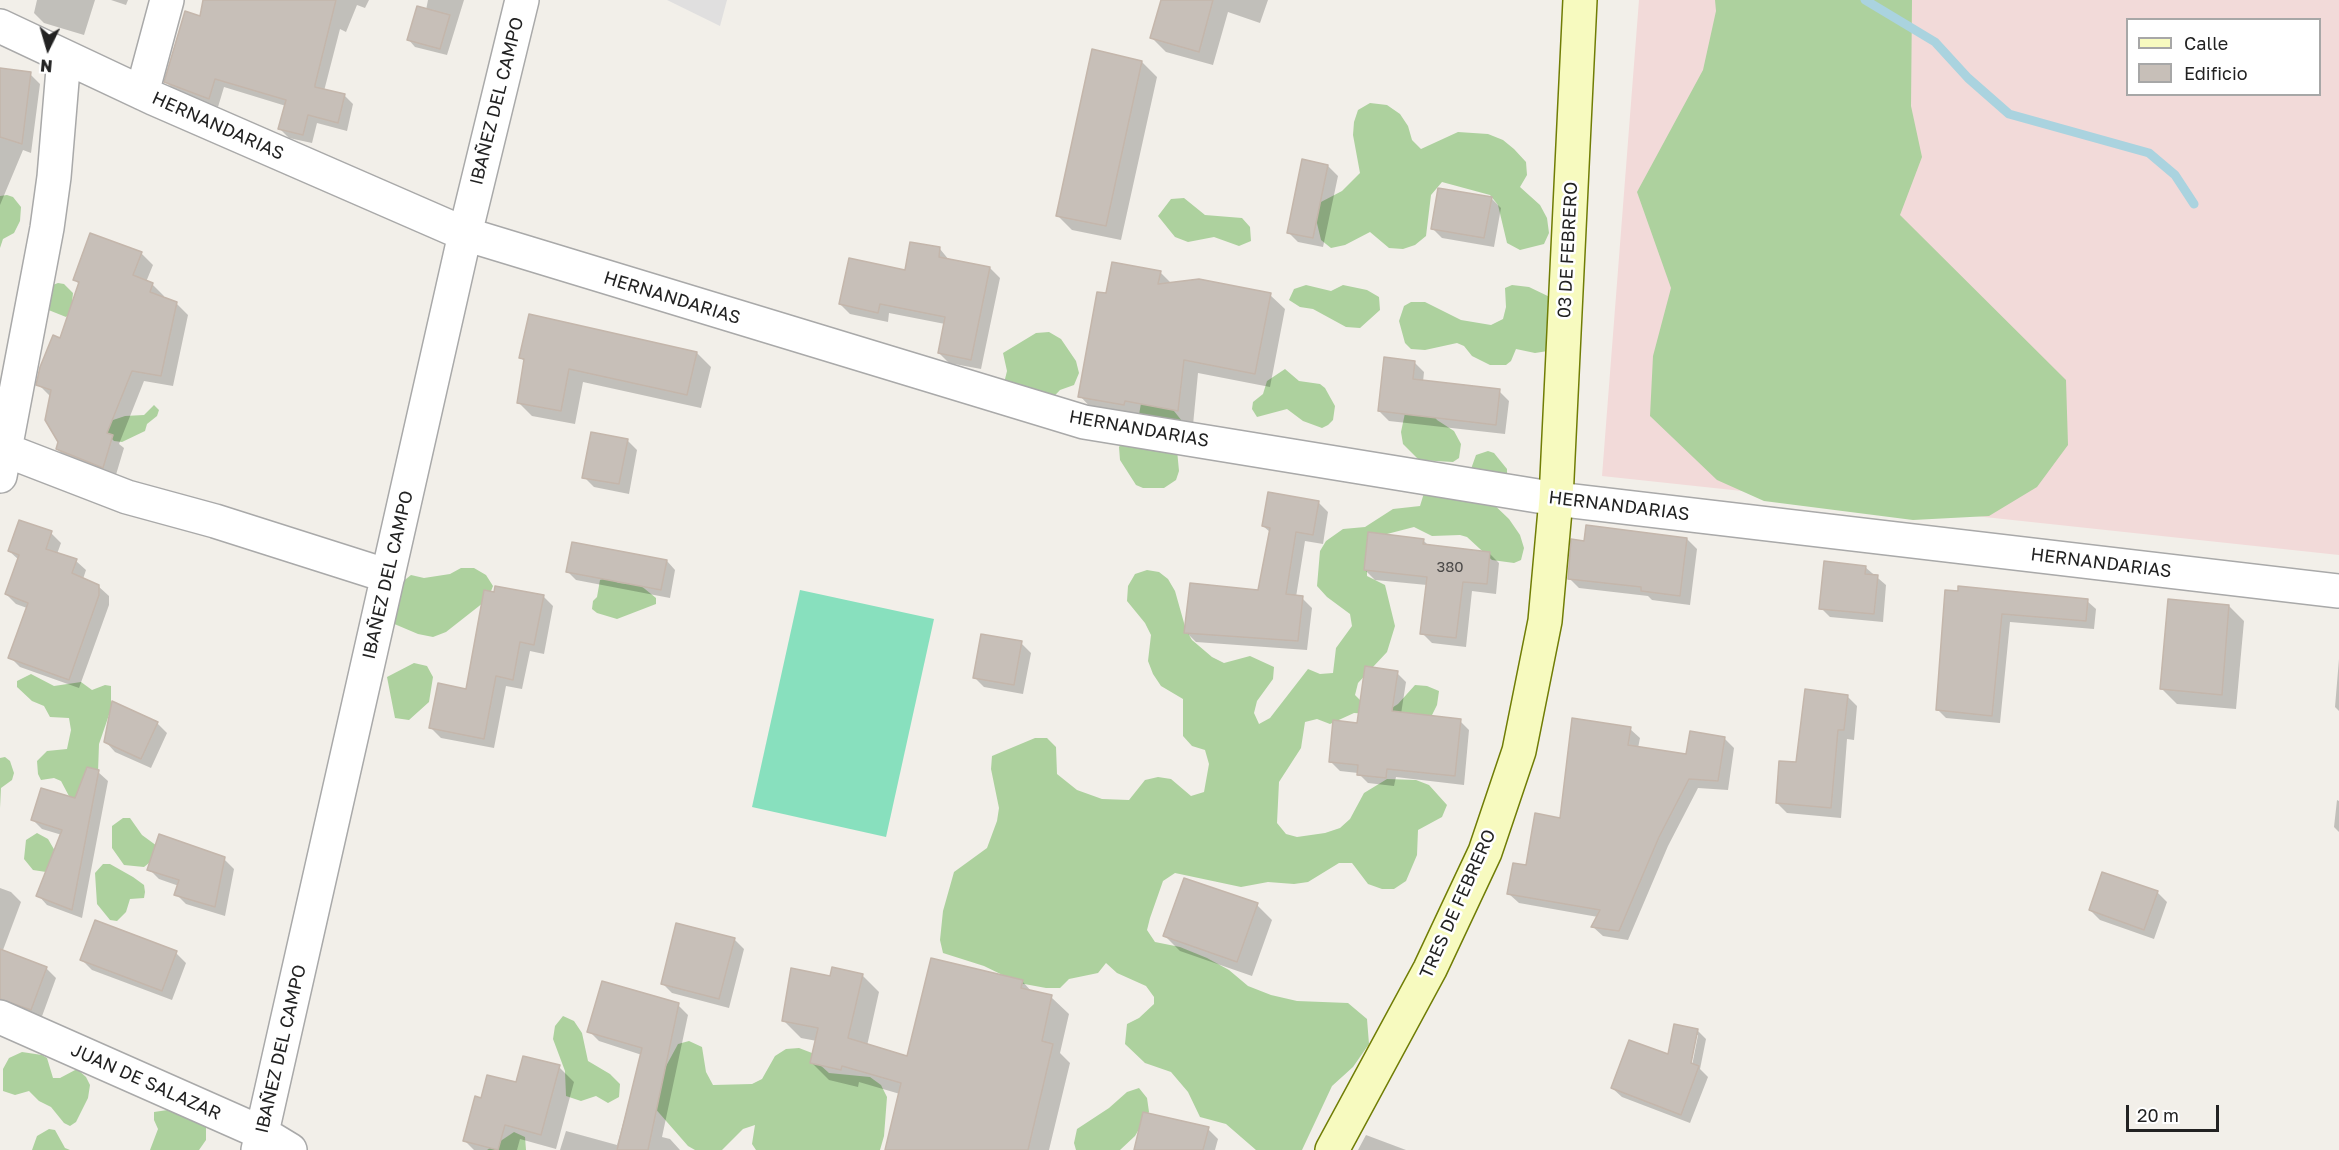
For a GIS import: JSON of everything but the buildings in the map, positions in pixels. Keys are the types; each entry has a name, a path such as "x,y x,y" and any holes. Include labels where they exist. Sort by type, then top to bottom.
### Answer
{"street":[{"path":"142,93 167,0"},
{"name":"IBAÑEZ DEL CAMPO","path":"260,1142 465,234 522,0"},
{"name":"03 DE FEBRERO","path":"1557,499 1580,0"},
{"name":"HERNANDARIAS","path":"0,27 142,93 465,234 1084,422 1557,499 2339,591"},
{"path":"64,57 55,166 47,228 2,458 127,497 216,521 388,576"},
{"name":"TRES DE FEBRERO","path":"1332,1150 1430,969 1485,852 1518,751 1545,621 1557,499"},
{"name":"JUAN DE SALAZAR","path":"0,1017 260,1142 290,1150"}],"shaded area":[{"path":"667,0 727,0 720,26"},
{"path":"1639,0 2339,0 2339,555 1602,476"}],"green space":[{"path":"1715,0 1912,0 1911,106 1922,157 1900,215 2066,380 2068,445 2037,487 1989,516 1913,520 1764,501 1717,480 1650,416 1653,356 1671,288 1637,192 1703,70 1716,11"},
{"path":"1370,103 1387,105 1400,114 1408,126 1412,140 1421,149 1458,132 1488,134 1503,140 1526,162 1527,175 1520,187 1540,205 1547,218 1549,233 1544,244 1520,250 1507,243 1498,205 1490,195 1442,182 1431,195 1426,236 1415,245 1403,249 1389,248 1370,232 1345,245 1331,248 1321,240 1315,215 1319,203 1342,191 1360,173 1353,135 1354,122 1358,110"},
{"path":"0,196 13,197 21,207 20,221 14,233 3,239 0,248"},
{"path":"1184,198 1205,215 1242,218 1250,227 1251,241 1239,246 1214,237 1188,242 1175,237 1158,216 1171,199"},
{"path":"58,283 64,284 73,293 71,312 66,317 46,309 45,288"},
{"path":"1306,285 1331,291 1343,285 1367,290 1379,297 1380,310 1360,328 1346,327 1313,309 1300,307 1289,300 1294,289"},
{"path":"1512,285 1529,287 1554,299 1548,351 1535,353 1516,349 1511,361 1506,365 1490,365 1472,356 1464,346 1457,343 1425,350 1411,349 1405,343 1399,321 1404,306 1411,302 1425,302 1461,320 1491,325 1503,319 1506,307 1505,288"},
{"path":"1049,332 1061,339 1076,361 1079,373 1074,385 1060,390 1042,409 1004,383 1007,371 1003,353 1036,333"},
{"path":"1285,369 1299,381 1320,384 1325,388 1335,406 1333,420 1328,425 1322,428 1303,421 1287,409 1257,417 1252,409 1253,402 1263,394 1267,381"},
{"path":"1142,398 1170,406 1182,421 1177,450 1179,471 1176,480 1164,488 1143,488 1136,485 1120,460 1119,447 1138,420"},
{"path":"154,405 159,410 157,416 147,424 145,431 122,442 114,441 98,425 125,416 144,415"},
{"path":"1427,407 1437,420 1454,431 1461,444 1459,458 1453,462 1419,460 1403,444 1401,432 1405,413"},
{"path":"1488,451 1494,453 1507,469 1507,482 1487,498 1509,519 1520,535 1524,548 1521,560 1514,563 1492,560 1467,537 1432,536 1414,527 1387,534 1382,538 1367,563 1367,576 1385,585 1395,626 1387,652 1358,683 1355,695 1364,704 1387,711 1398,704 1415,685 1427,686 1439,691 1437,705 1431,717 1354,713 1330,724 1317,719 1305,722 1301,748 1279,782 1277,823 1286,834 1297,837 1325,833 1340,828 1350,819 1364,793 1387,779 1416,780 1429,785 1447,805 1442,817 1418,830 1417,855 1406,881 1394,889 1382,889 1368,884 1352,863 1339,863 1308,882 1294,884 1268,882 1241,887 1175,873 1163,881 1150,918 1147,930 1155,942 1180,947 1207,958 1229,970 1248,986 1271,995 1297,1001 1348,1003 1367,1019 1369,1044 1353,1067 1332,1086 1302,1150 1256,1150 1226,1124 1200,1117 1188,1092 1171,1072 1145,1063 1125,1044 1127,1024 1139,1018 1154,1004 1154,997 1146,986 1117,973 1106,963 1098,973 1069,979 1060,988 1046,988 1019,983 984,966 943,953 940,940 943,911 954,872 987,848 997,821 999,808 991,769 992,756 1035,738 1047,738 1056,747 1057,774 1077,790 1102,799 1129,800 1145,780 1158,777 1171,779 1191,796 1204,792 1209,764 1205,750 1192,746 1183,736 1183,699 1161,686 1153,674 1148,661 1151,635 1145,623 1127,601 1128,586 1135,574 1147,570 1159,572 1168,579 1175,591 1186,630 1192,640 1212,657 1224,663 1250,656 1274,667 1273,679 1257,701 1254,713 1259,724 1270,718 1308,669 1320,674 1333,673 1336,648 1352,626 1350,614 1327,597 1317,586 1320,551 1326,541 1343,529 1365,527 1393,509 1420,506 1424,493 1461,497 1476,455"},
{"path":"461,568 474,568 486,575 493,586 488,599 446,632 433,637 418,634 392,623 401,583 411,575 424,578 450,574"},
{"path":"606,578 619,583 640,585 656,598 656,604 617,619 597,613 592,609 593,601 597,597 600,580"},
{"path":"800,590 934,619 886,837 752,807"},
{"path":"414,663 427,666 433,677 429,702 409,720 395,718 387,677"},
{"path":"31,674 54,686 81,682 92,690 105,685 111,686 111,709 99,744 98,772 83,800 70,798 61,781 54,778 41,780 38,774 37,761 47,751 67,749 71,730 69,718 50,717 44,706 32,701 17,687 17,681"},
{"path":"5,757 10,761 14,773 12,780 1,788 0,808 0,758"},
{"path":"123,818 130,818 142,835 157,846 154,859 144,867 124,865 112,848 112,826"},
{"path":"37,833 48,839 55,851 46,872 33,870 24,859 26,840"},
{"path":"103,864 110,864 144,885 144,898 130,899 126,912 117,921 110,920 97,904 95,873"},
{"path":"563,1016 574,1021 582,1033 588,1061 610,1074 620,1084 619,1097 608,1103 596,1096 581,1101 566,1096 565,1071 553,1039 555,1026"},
{"path":"689,1041 702,1047 706,1072 713,1085 752,1084 762,1079 775,1056 786,1049 799,1048 812,1053 829,1073 870,1077 881,1085 887,1097 884,1136 880,1150 756,1150 752,1144 755,1125 743,1129 722,1150 695,1150 688,1146 653,1106 665,1068 678,1044"},
{"path":"22,1052 47,1058 53,1078 60,1078 77,1069 86,1077 90,1085 88,1098 76,1122 70,1126 64,1123 51,1107 39,1101 29,1091 15,1095 3,1091 3,1069 9,1058"},
{"path":"1139,1088 1147,1098 1149,1112 1135,1136 1120,1150 1076,1150 1074,1143 1077,1129 1109,1108 1127,1092"},
{"path":"188,1107 206,1126 206,1140 199,1150 150,1150 158,1129 154,1120 154,1112"},
{"path":"49,1129 55,1130 65,1148 70,1150 32,1150 37,1136"},
{"path":"514,1132 525,1137 526,1150 487,1150"}],"waterway":[{"path":"1865,0 1935,42 1968,78 2009,114 2149,153 2175,175 2194,204"}]}
